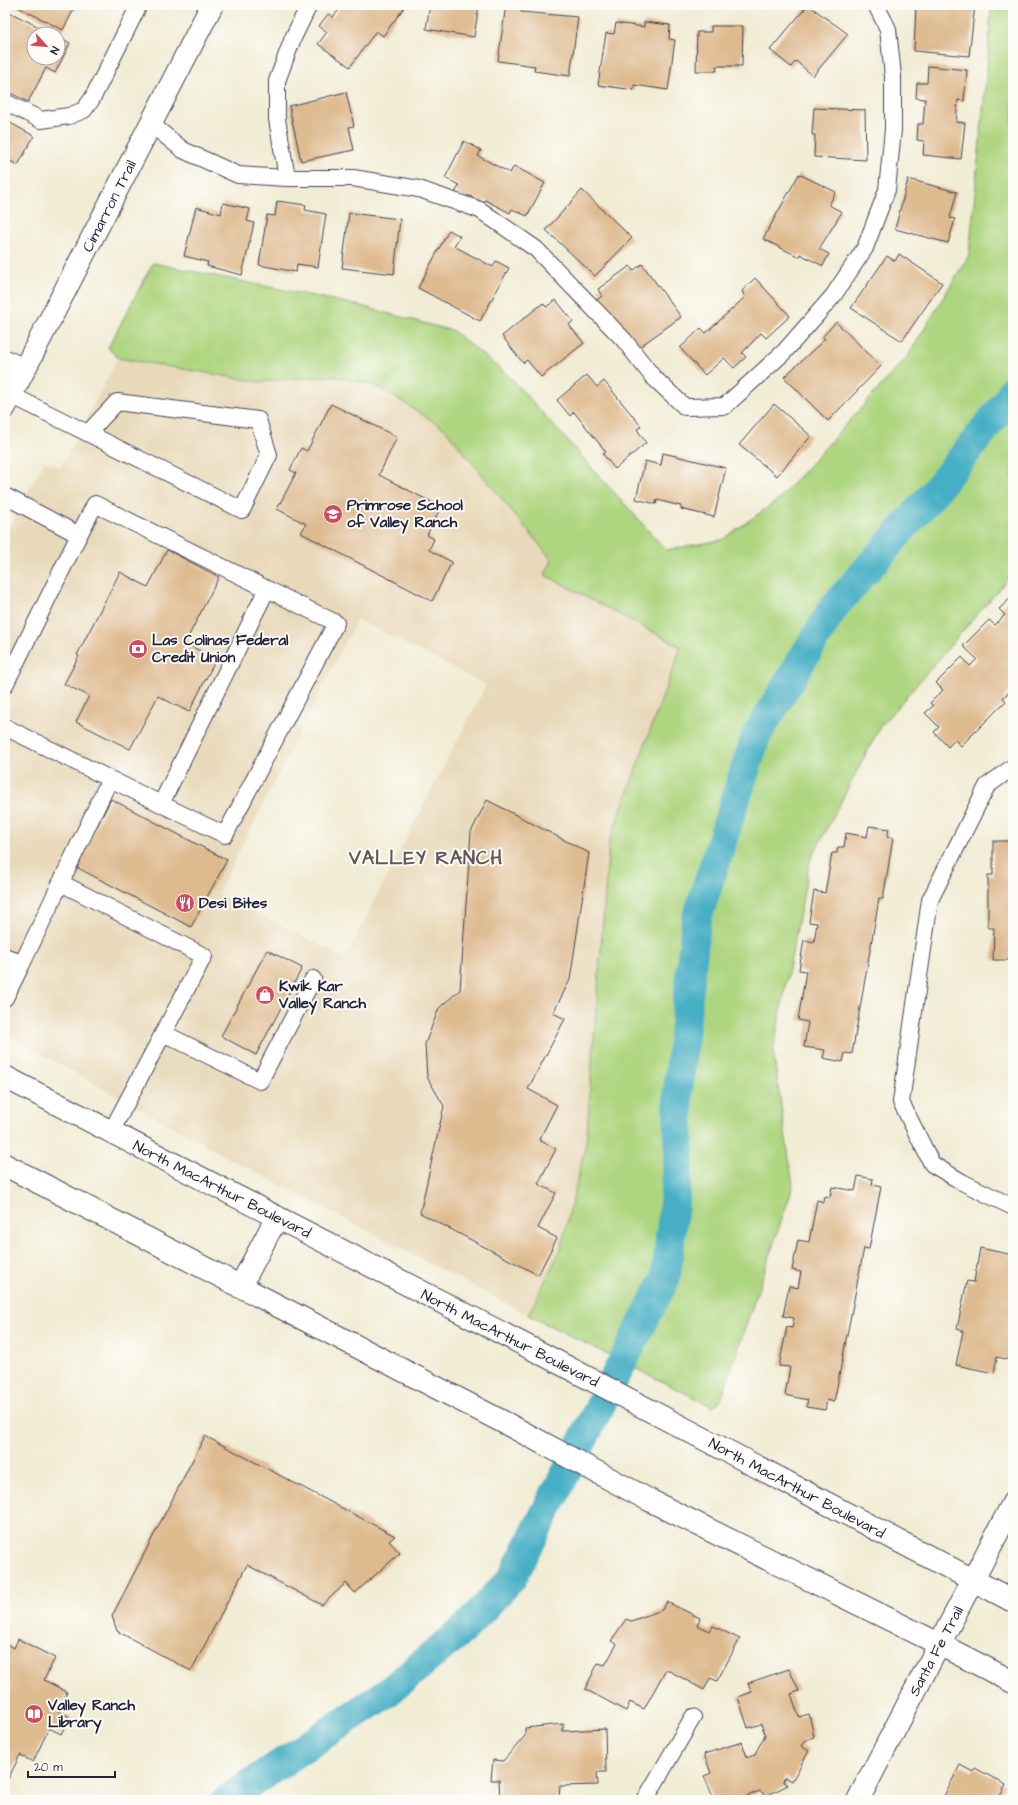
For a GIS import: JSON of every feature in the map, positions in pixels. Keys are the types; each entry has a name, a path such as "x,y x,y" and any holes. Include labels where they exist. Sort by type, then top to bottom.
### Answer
{"main road":[{"name":"Cimarron Trail","path":"8,401 15,365 151,124 212,5"},
{"name":"North MacArthur Boulevard","path":"5,1078 548,1357 1013,1601"},
{"path":"5,1165 509,1425 649,1500 1013,1682"},
{"path":"240,1287 277,1217"},
{"name":"Santa Fe Trail","path":"858,1800 1013,1503"}],"lane":[{"path":"5,102 41,120 69,116 84,110 92,99 139,5"},
{"path":"287,178 277,119 277,81 293,38 309,5"},
{"path":"151,124 183,150 238,175 287,178 353,178 419,189 480,210 536,249 624,340 653,377 685,407 725,406 784,352 833,296 865,248 882,205 887,190 892,136 894,76 888,29 876,5"},
{"path":"8,401 88,432 242,510 269,455 258,420 117,402 88,432"},
{"path":"5,496 79,535"},
{"path":"5,685 95,504 336,623 225,835 5,727"},
{"path":"160,804 266,589"},
{"path":"1013,766 987,786 930,900 902,1102 932,1164 962,1182 1013,1207"},
{"path":"5,998 110,779"},
{"path":"60,883 204,956 111,1132"},
{"path":"5,956 22,964"},
{"path":"163,1033 260,1081 313,979"},
{"path":"645,1800 693,1717"}],"shaded area":[{"path":"118,358 260,382 333,376 377,386 444,428 552,561 545,575 681,647 609,842 586,1143 561,1249 528,1315 238,1163 5,1034 5,536 44,462 61,467","holes":["357,619 486,685 345,958 218,893"]}],"green space":[{"path":"991,5 1013,5 1013,573 880,727 810,861 773,1051 793,1186 721,1400 713,1407 528,1315 561,1249 586,1143 609,842 681,647 545,575 552,560 444,428 377,386 333,376 260,382 118,358 108,348 153,263 357,305 453,331 510,377 666,550 722,540 778,500 908,356 969,255 988,57"}],"building":[{"path":"14,5 76,5 65,26 55,26"},
{"path":"343,5 406,5 383,36 376,31 350,67 318,44 327,32 319,26 328,14 333,17"},
{"path":"430,5 479,5 474,37 426,29"},
{"path":"506,5 522,5 521,12 578,17 570,76 534,71 535,66 498,61"},
{"path":"808,5 848,34 813,76 796,61 791,67 770,50"},
{"path":"916,5 975,5 969,56 914,51"},
{"path":"5,10 37,26 26,26 26,66 58,66 55,73 46,68 28,102 5,90"},
{"path":"644,22 670,25 669,39 675,40 668,90 634,85 634,90 598,85 606,33 614,34 616,23 644,27"},
{"path":"711,26 743,26 742,66 716,66 717,71 696,71 697,32 711,32"},
{"path":"66,41 70,43 66,51"},
{"path":"928,66 967,70 964,101 958,100 956,122 965,123 961,159 923,155 924,141 917,140 918,124 923,124 925,99 916,98 917,83 927,83"},
{"path":"346,92 354,126 349,127 354,150 301,161 289,106"},
{"path":"814,108 865,110 866,160 814,157 815,135 812,135"},
{"path":"5,120 34,136 18,165 8,160 5,166"},
{"path":"464,141 481,150 478,156 510,173 514,166 545,183 527,216 512,209 510,213 485,200 484,203 468,195 466,199 455,193 459,185 445,178"},
{"path":"799,174 836,192 829,205 842,212 819,249 829,254 823,266 800,254 799,257 763,239"},
{"path":"908,179 957,192 950,218 955,219 948,243 895,229"},
{"path":"582,190 632,238 595,276 546,230"},
{"path":"277,201 306,205 305,210 326,214 318,267 297,264 296,272 259,265 267,215 275,216"},
{"path":"223,203 250,209 247,221 254,223 242,275 207,266 208,262 184,256 196,207 221,214"},
{"path":"349,213 400,219 394,274 342,268"},
{"path":"449,230 460,236 454,246 493,267 496,261 509,268 480,321 418,288"},
{"path":"899,254 942,283 902,341 851,308 887,256 895,261"},
{"path":"642,264 681,317 638,348 630,344 597,300 602,296 598,289 630,266 633,271"},
{"path":"755,278 790,316 766,338 761,333 742,353 746,357 734,368 724,358 705,375 680,348 701,328 706,333 745,297 742,291"},
{"path":"556,300 573,321 569,325 584,343 541,377 527,360 523,363 502,336 543,303 546,307"},
{"path":"836,322 881,366 828,421 784,377 825,339 822,337"},
{"path":"587,375 597,387 604,381 641,426 637,429 646,443 615,469 603,454 606,452 574,412 570,416 557,400"},
{"path":"331,404 397,437 379,475 441,507 427,535 434,539 429,550 452,562 432,601 301,533 306,524 277,509 296,473 290,470 301,448 307,451"},
{"path":"774,404 811,436 777,476 739,445"},
{"path":"663,453 726,468 714,517 681,509 681,506 657,500 656,504 636,499 645,461 661,465"},
{"name":"Las Colinas Federal Credit Union","path":"167,550 219,577 185,643 216,659 189,712 158,696 130,749 76,722 89,696 64,684 79,656 77,655 120,572 148,587"},
{"path":"1013,596 1013,688 1003,698 1006,701 961,746 955,740 948,747 934,732 939,727 925,713 933,706 930,703 943,690 936,683 962,657 970,666 977,659 963,646 989,620 995,625 1005,615 999,609"},
{"path":"111,799 227,860 191,927 76,867"},
{"path":"487,800 589,853 570,980 553,1013 565,1019 528,1089 557,1105 539,1140 556,1149 538,1184 556,1193 538,1228 557,1238 538,1275 420,1213 444,1106 427,1077 425,1044 439,1008 460,990 471,832"},
{"path":"869,826 889,829 887,837 893,838 883,899 879,899 852,1054 845,1053 843,1062 823,1058 825,1050 804,1047 808,1022 798,1020 806,971 799,970 804,940 814,942 817,923 809,922 814,891 825,893 832,853 837,853 838,847 844,847 846,833 867,837"},
{"path":"993,841 1013,841 1013,960 993,960 994,928 988,928 988,875 993,875"},
{"name":"Kwik Kar Valley Ranch","path":"267,950 302,968 256,1055 221,1036"},
{"path":"858,1176 873,1179 872,1185 881,1187 869,1249 864,1248 834,1402 827,1400 825,1410 806,1407 808,1400 785,1395 790,1367 779,1366 787,1327 792,1328 794,1318 783,1316 789,1286 798,1288 801,1272 792,1270 798,1240 809,1242 817,1200 823,1202 824,1196 830,1197 832,1187 855,1191"},
{"path":"980,1248 1013,1255 1013,1343 1010,1360 997,1357 994,1373 956,1365 963,1331 957,1329 967,1281 974,1282"},
{"path":"205,1436 395,1536 389,1541 400,1553 355,1593 346,1583 322,1605 247,1565 191,1671 117,1631 112,1616"},
{"path":"667,1602 700,1618 697,1625 710,1631 713,1626 740,1639 717,1681 710,1678 704,1690 666,1669 644,1709 630,1702 626,1711 585,1689 598,1663 605,1665 617,1644 611,1641 626,1619 631,1621 662,1610"},
{"name":"Valley Ranch Library","path":"18,1639 55,1658 44,1680 67,1692 58,1711 70,1717 61,1734 49,1728 33,1762 20,1755 5,1785 5,1643 14,1648"},
{"path":"789,1669 799,1691 791,1694 799,1717 809,1714 814,1737 804,1741 801,1746 809,1751 792,1781 785,1777 783,1782 788,1785 766,1796 760,1791 737,1800 714,1800 704,1776 711,1773 704,1754 742,1742 747,1757 755,1754 765,1735 761,1724 748,1728 738,1697 752,1692 748,1683"},
{"path":"563,1724 563,1731 605,1729 606,1772 597,1772 598,1785 560,1786 559,1797 555,1796 555,1800 500,1800 499,1780 491,1780 493,1760 503,1761 525,1736 525,1728"},
{"path":"960,1765 973,1772 975,1768 1006,1785 998,1800 942,1800"}],"waterway":[{"path":"226,1800 388,1692 465,1628 512,1578 666,1277 679,1155 678,1091 696,921 756,736 834,607 932,495 1007,401 1013,389"}],"place":[{"name":"Primrose School of Valley Ranch","path":"333,514"},
{"name":"Las Colinas Federal Credit Union","path":"138,649"},
{"name":"Desi Bites","path":"185,903"},
{"name":"Kwik Kar Valley Ranch","path":"265,995"},
{"name":"Valley Ranch Library","path":"34,1714"}],"district":[{"name":"VALLEY RANCH","path":"426,857"}]}
